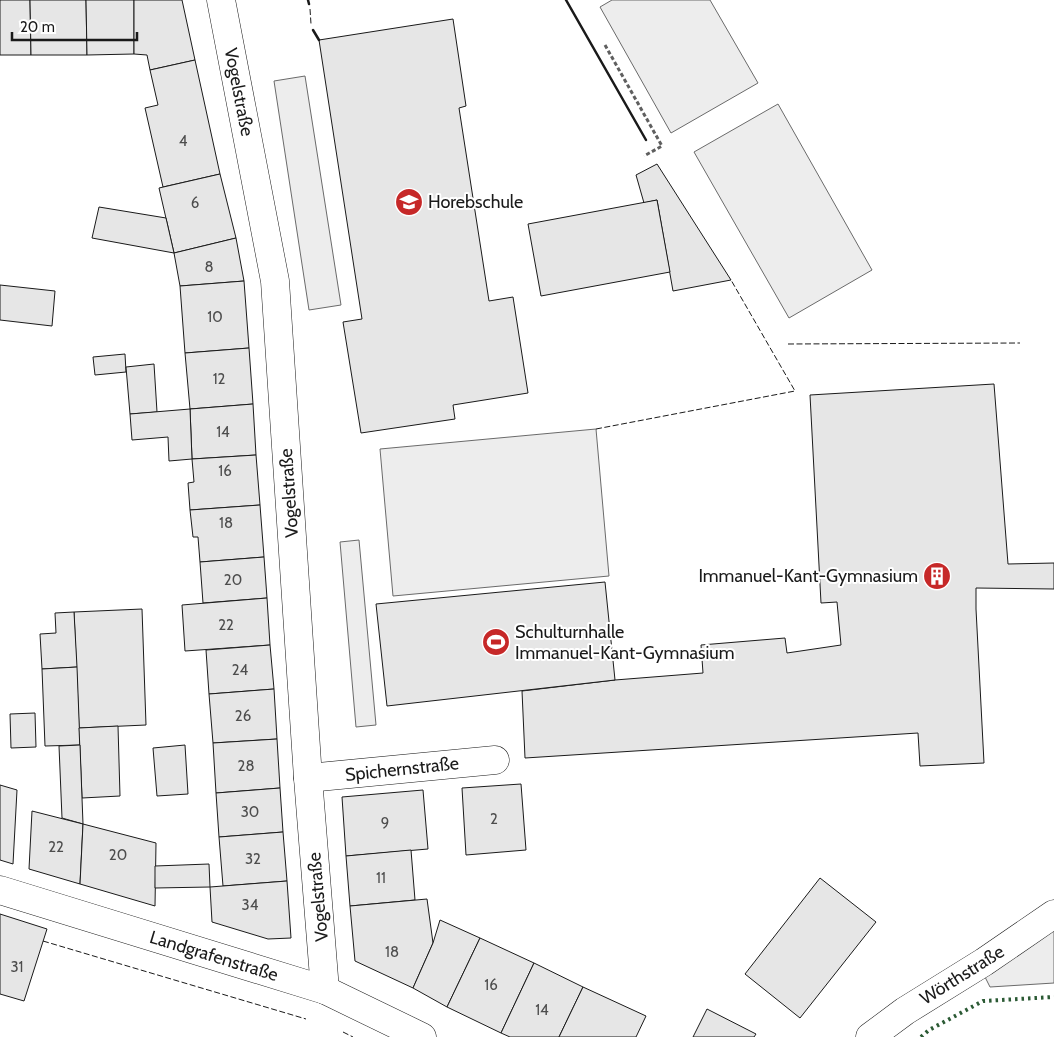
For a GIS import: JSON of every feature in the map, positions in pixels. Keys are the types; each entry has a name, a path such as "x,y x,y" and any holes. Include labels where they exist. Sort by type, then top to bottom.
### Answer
{"street":[{"name":"Vogelstraße","path":"221,0 275,281 308,778 325,990"},
{"name":"Spichernstraße","path":"308,778 495,760"},
{"name":"Landgrafenstraße","path":"0,890 325,990 422,1037"},
{"name":"Wörthstraße","path":"870,1037 905,1011 984,962 1054,914"}],"path":[{"path":"604,45 662,146 644,156"}],"shaded area":[{"path":"612,0 710,0 758,83 671,133 600,7"},
{"path":"305,76 341,305 309,310 274,81"},
{"path":"778,104 872,270 789,318 694,152"},
{"path":"596,429 609,576 393,596 380,449"},
{"path":"359,540 376,725 356,727 340,542"},
{"path":"1054,928 1054,983 990,987 985,977"}],"building":[{"path":"0,0 30,0 31,55 0,55"},
{"path":"30,0 86,0 87,55 31,55"},
{"path":"86,0 134,0 134,54 87,55"},
{"path":"134,0 182,0 195,60 150,70 147,55 134,54"},
{"name":"Horebschule","path":"453,19 466,106 459,108 489,301 513,297 528,393 453,405 455,419 361,433 343,322 362,319 319,40"},
{"path":"195,60 220,174 163,187 145,108 158,105 150,70"},
{"path":"657,164 731,280 673,291 657,200 644,203 636,175"},
{"path":"220,174 236,238 174,253 159,188"},
{"path":"657,200 670,272 541,296 528,224"},
{"path":"99,207 166,218 174,253 92,238"},
{"path":"236,238 244,281 180,286 174,253"},
{"path":"244,281 249,348 185,353 180,286"},
{"path":"0,285 55,291 52,326 0,320"},
{"path":"249,348 253,404 190,409 185,353"},
{"path":"125,354 126,372 95,375 93,357"},
{"path":"154,364 157,412 130,414 126,367"},
{"name":"Immanuel-Kant-Gymnasium","path":"994,384 1008,564 1054,563 1054,589 976,588 984,763 920,766 918,733 525,758 522,691 615,680 703,673 701,645 785,638 787,653 841,645 837,602 821,603 810,395"},
{"path":"253,404 256,455 192,459 190,409"},
{"path":"190,409 192,459 169,461 168,437 132,440 130,414"},
{"path":"256,455 260,505 190,510 188,483 194,482 192,459"},
{"path":"260,505 264,557 200,562 198,537 193,537 190,510"},
{"path":"264,557 267,598 203,603 200,562"},
{"name":"Schulturnhalle Immanuel-Kant-Gymnasium","path":"605,582 615,680 387,706 376,604"},
{"path":"267,598 270,645 185,651 182,605"},
{"path":"142,609 146,725 79,728 74,612"},
{"path":"74,612 77,667 42,669 40,634 56,633 55,613"},
{"path":"270,645 274,689 209,694 206,650"},
{"path":"77,667 80,745 45,746 42,669"},
{"path":"274,689 277,739 213,743 209,694"},
{"path":"35,713 36,747 11,748 10,714"},
{"path":"118,726 120,796 82,798 79,728"},
{"path":"277,739 280,788 216,793 213,743"},
{"path":"80,745 83,824 62,818 59,746"},
{"path":"185,745 188,794 157,796 153,748"},
{"path":"521,784 526,850 466,855 462,788"},
{"path":"0,785 17,790 13,864 0,860"},
{"path":"280,788 283,832 219,837 216,793"},
{"path":"423,790 428,849 346,856 342,797"},
{"path":"32,811 83,824 80,884 29,869"},
{"path":"83,824 156,843 155,906 80,884"},
{"path":"283,832 287,881 223,886 219,837"},
{"path":"411,850 415,900 350,906 346,856"},
{"path":"209,864 210,887 155,888 155,866"},
{"path":"820,878 876,922 800,1018 745,974"},
{"path":"287,881 291,938 268,939 212,922 210,887"},
{"path":"427,899 433,943 413,988 355,961 350,906"},
{"path":"0,914 47,929 24,1001 0,994"},
{"path":"440,920 480,938 447,1007 413,988 433,943"},
{"path":"480,938 534,963 501,1033 447,1007"},
{"path":"534,963 583,987 559,1037 510,1037 501,1033"},
{"path":"583,987 646,1016 636,1037 559,1037"},
{"path":"707,1009 756,1034 754,1037 693,1037"}],"hedge":[{"path":"921,1037 929,1030 983,1001 1054,997"}],"fence":[{"path":"310,9 311,24"},
{"path":"596,429 795,391 731,280"},
{"path":"788,344 1020,343"},
{"path":"43,941 306,1019"},
{"path":"343,1032 353,1037"}],"wall":[{"path":"308,0 309,4"},
{"path":"566,0 646,140"},
{"path":"313,30 319,40"}],"place":[{"name":"Horebschule","path":"409,202"},
{"name":"Immanuel-Kant-Gymnasium","path":"937,576"},
{"name":"Schulturnhalle Immanuel-Kant-Gymnasium","path":"496,642"}]}
